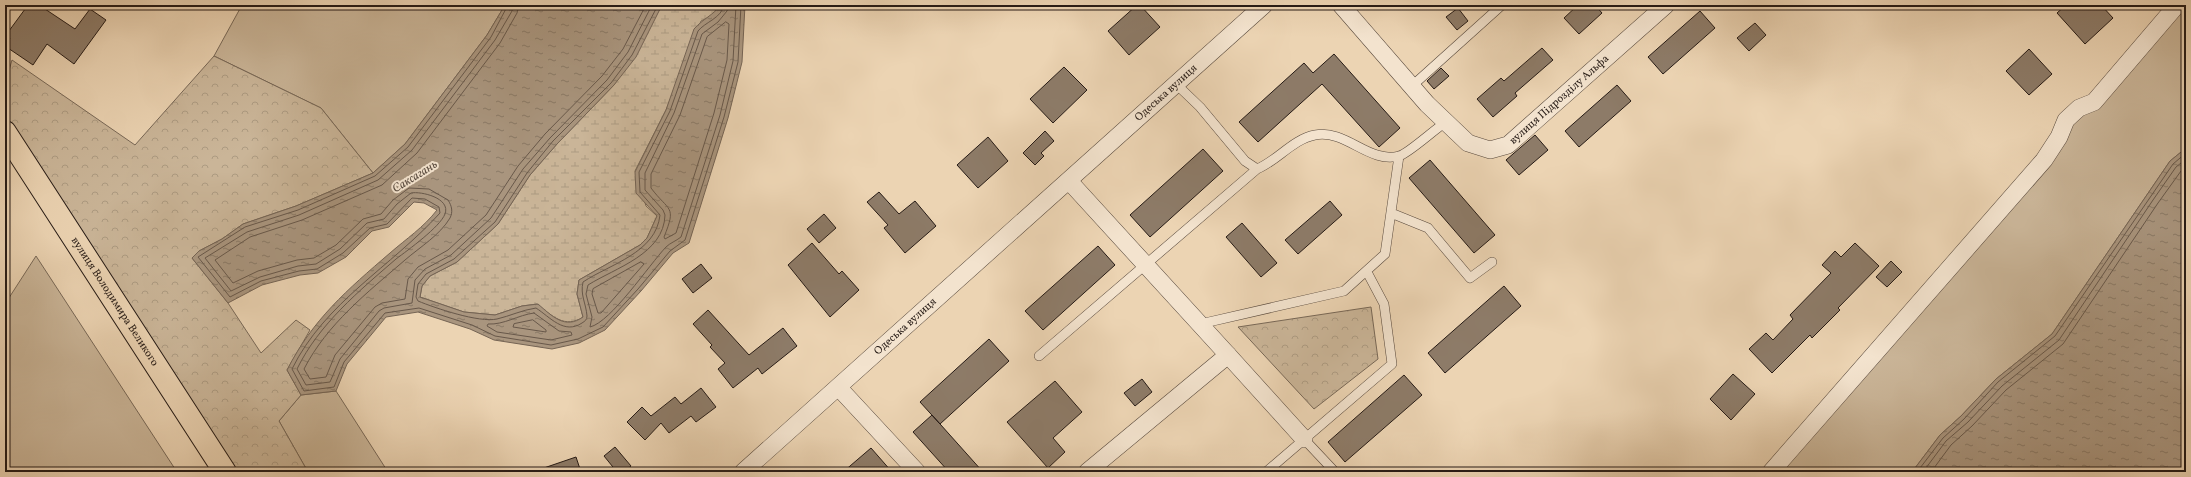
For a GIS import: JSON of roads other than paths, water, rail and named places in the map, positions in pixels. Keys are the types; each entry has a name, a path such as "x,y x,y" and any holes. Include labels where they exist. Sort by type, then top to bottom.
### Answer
{"main road":[{"name":"вулиця Володимира Великого","path":"5,132 225,472"}],"street":[{"name":"Одеська вулиця","path":"742,472 839,388 1264,5"},
{"name":"вулиця Підрозділу Альфа","path":"1341,5 1412,86 1446,122 1468,143 1490,150 1508,145 1666,5"},
{"path":"1771,472 2044,160 2059,137 2066,120 2079,108 2094,102 2178,5"},
{"path":"1069,181 1304,438"},
{"path":"1087,472 1228,355"},
{"path":"839,388 917,472"}],"lane":[{"path":"1412,86 1502,5"},
{"path":"1176,84 1200,107 1245,161 1257,169"},
{"path":"1039,356 1257,169 1264,166 1289,148 1314,135 1326,134 1353,142 1375,156 1399,156 1446,122"},
{"path":"1200,324 1344,291 1385,254 1399,156"},
{"path":"1391,213 1428,228 1470,278 1492,262"},
{"path":"1266,472 1392,364 1384,304 1366,272"},
{"path":"1304,438 1334,472"}],"water":[{"name":"Саксагань","path":"505,5 662,5 636,57 614,85 557,144 530,175 498,224 457,262 430,276 422,286 420,297 464,312 495,315 522,306 538,304 554,317 565,322 576,321 583,317 577,294 579,280 640,245 647,238 657,216 636,193 635,172 666,110 694,29 715,12 721,5 745,5 742,62 728,118 689,243 673,253 605,330 579,343 552,349 494,340 470,329 418,312 386,317 347,364 336,391 301,395 287,370 308,335 345,293 421,227 437,210 424,203 414,202 389,227 372,231 346,257 318,273 300,275 262,285 228,303 192,258 199,251 222,239 243,224 296,206 373,173 405,144 487,35"},
{"path":"2186,148 2186,472 1912,472 1940,435 1961,416 1996,379 2052,334 2170,161"}]}
